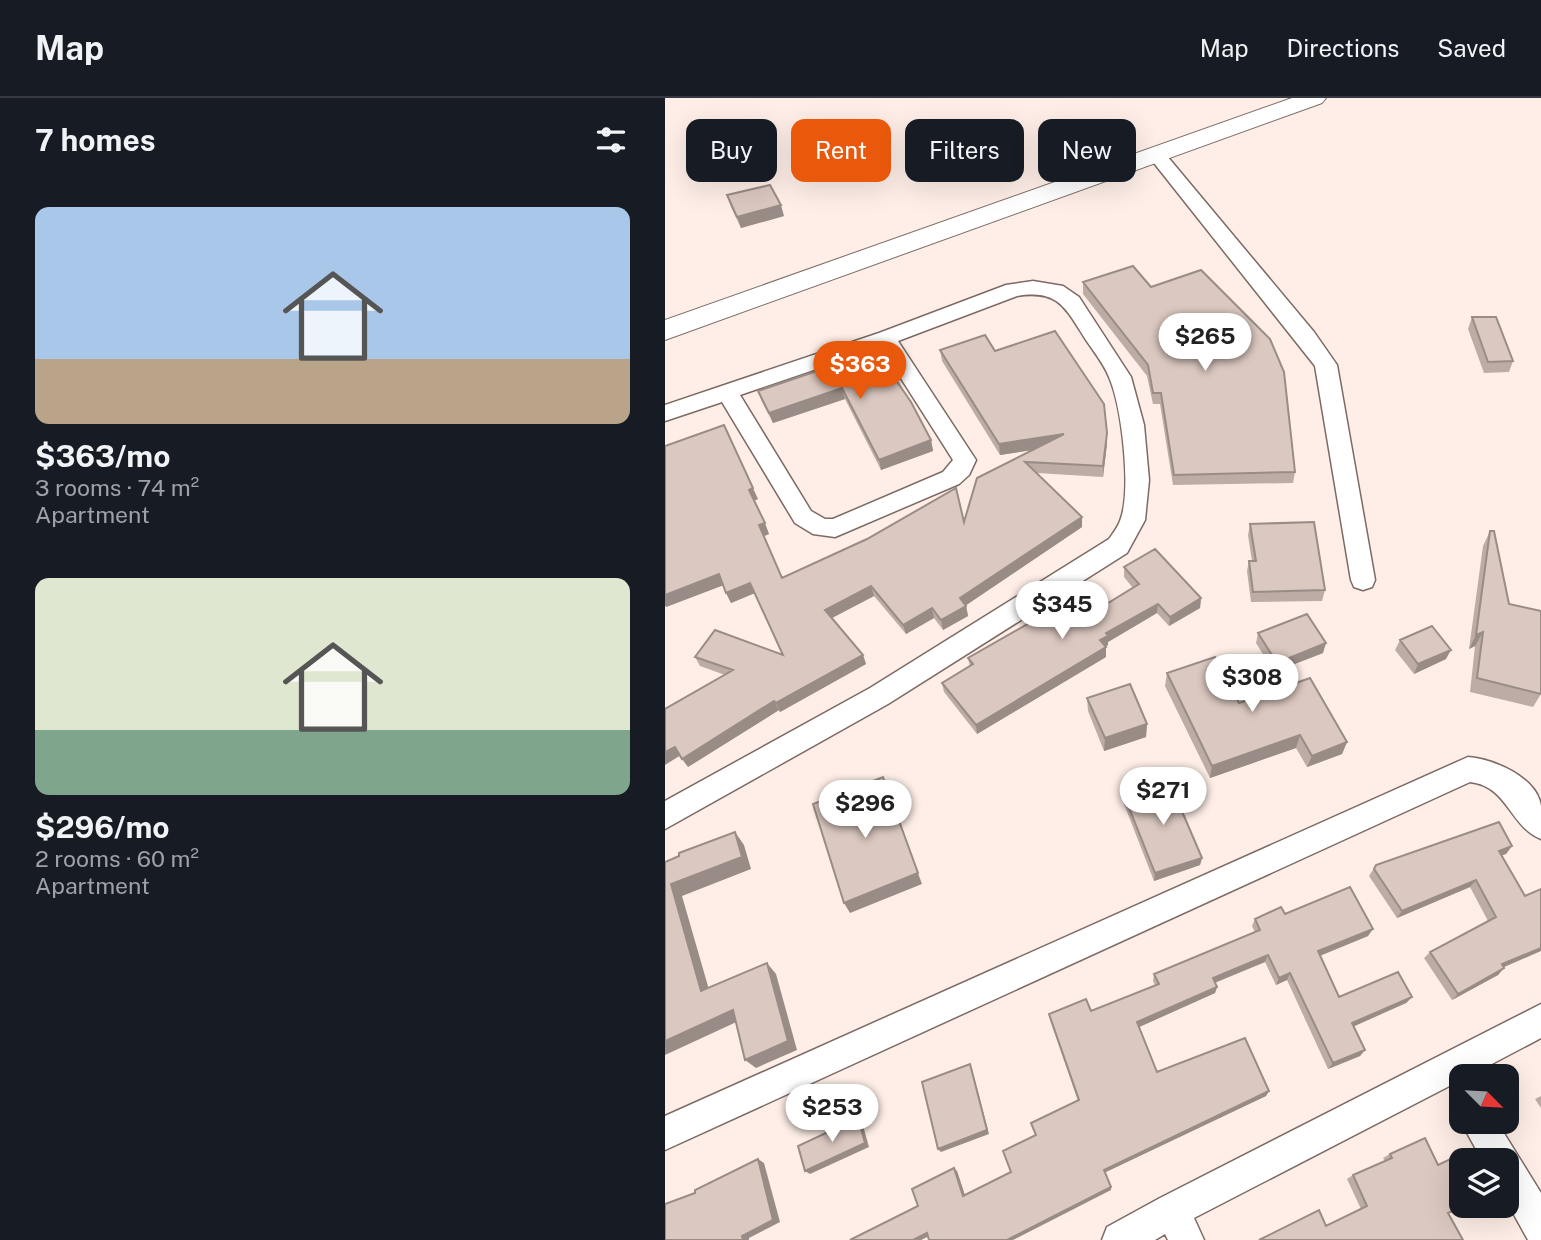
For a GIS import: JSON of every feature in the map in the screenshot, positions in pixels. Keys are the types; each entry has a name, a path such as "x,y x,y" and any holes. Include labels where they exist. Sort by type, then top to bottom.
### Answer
{"main road":[{"path":"665,330 1314,98"}],"street":[{"path":"1156,154 1319,352 1326,366 1363,580"},
{"path":"665,413 886,338 1013,290 1034,287 1056,291 1072,302 1120,377 1133,425 1137,481 1133,520 1127,535 1118,546 879,696 665,816"},
{"path":"727,392 803,517 821,528 835,528 951,478 961,469 965,460 886,338"},
{"path":"665,1133 1468,769 1487,769 1502,777 1541,826"},
{"path":"1480,1064 1541,1020"},
{"path":"1120,1240 1179,1225 1449,1085"},
{"path":"1519,1189 1541,1227"}],"building":[{"path":"770,185 781,205 737,217 727,195"},
{"path":"1133,266 1151,287 1201,270 1270,339 1284,372 1295,472 1174,475 1161,393 1153,393 1148,365 1083,282"},
{"path":"1472,317 1496,317 1513,361 1488,362"},
{"path":"1055,331 1104,404 1107,433 1103,466 1025,462 1082,517 960,598 966,606 941,620 932,608 903,625 871,586 825,610 863,655 776,703 774,701 682,759 675,747 665,752 665,709 733,670 695,657 715,630 783,655 750,583 726,593 719,574 665,595 665,446 724,425 753,488 749,490 765,523 759,525 782,578 867,539 956,488 964,522 977,478 1064,434 999,444 940,350 985,335 995,351"},
{"path":"876,351 911,402 931,440 879,460 842,388 769,413 758,391"},
{"path":"1314,522 1325,590 1253,592 1249,561 1256,561 1250,524"},
{"path":"1490,531 1494,531 1509,604 1541,611 1541,694 1477,678 1483,632 1476,635"},
{"path":"1155,549 1201,598 1170,617 1158,604 1106,633 1108,636 1100,640 1106,647 976,725 942,683 973,664 968,658 1066,602 1082,619 1139,584 1124,567"},
{"path":"1307,614 1326,643 1277,663 1258,633"},
{"path":"1432,626 1451,650 1418,664 1400,640"},
{"path":"1215,657 1239,703 1310,678 1347,742 1312,756 1300,735 1212,766 1167,673"},
{"path":"1130,684 1147,724 1105,738 1087,698"},
{"path":"883,777 918,873 844,903 813,804"},
{"path":"1169,781 1202,858 1155,873 1124,795"},
{"path":"1499,822 1512,846 1499,851 1525,896 1541,889 1541,948 1502,964 1504,968 1458,994 1430,952 1496,917 1476,880 1402,911 1374,869 1376,865"},
{"path":"735,832 742,857 671,884 701,991 767,963 788,1041 745,1060 733,1010 665,1041 665,862 679,856 679,853"},
{"path":"1350,887 1373,929 1318,951 1339,997 1398,972 1412,997 1352,1023 1365,1050 1333,1063 1290,973 1279,978 1268,955 1213,978 1217,987 1137,1022 1157,1072 1245,1038 1269,1091 1104,1170 1111,1187 1007,1240 929,1240 927,1233 913,1240 850,1240 918,1206 912,1189 954,1168 963,1196 1011,1172 1003,1151 1036,1135 1031,1123 1079,1100 1049,1014 1086,999 1091,1011 1159,984 1154,974 1260,930 1255,919 1281,907 1285,914"},
{"path":"970,1064 987,1130 938,1149 922,1082"},
{"path":"858,1118 865,1143 805,1171 798,1146"},
{"path":"1425,1138 1438,1165 1449,1160 1448,1213 1463,1240 1259,1240 1319,1210 1326,1226 1367,1206 1353,1175 1392,1158 1390,1154"},
{"path":"758,1159 773,1220 742,1236 743,1240 665,1240 665,1204 695,1193 695,1190"}]}
